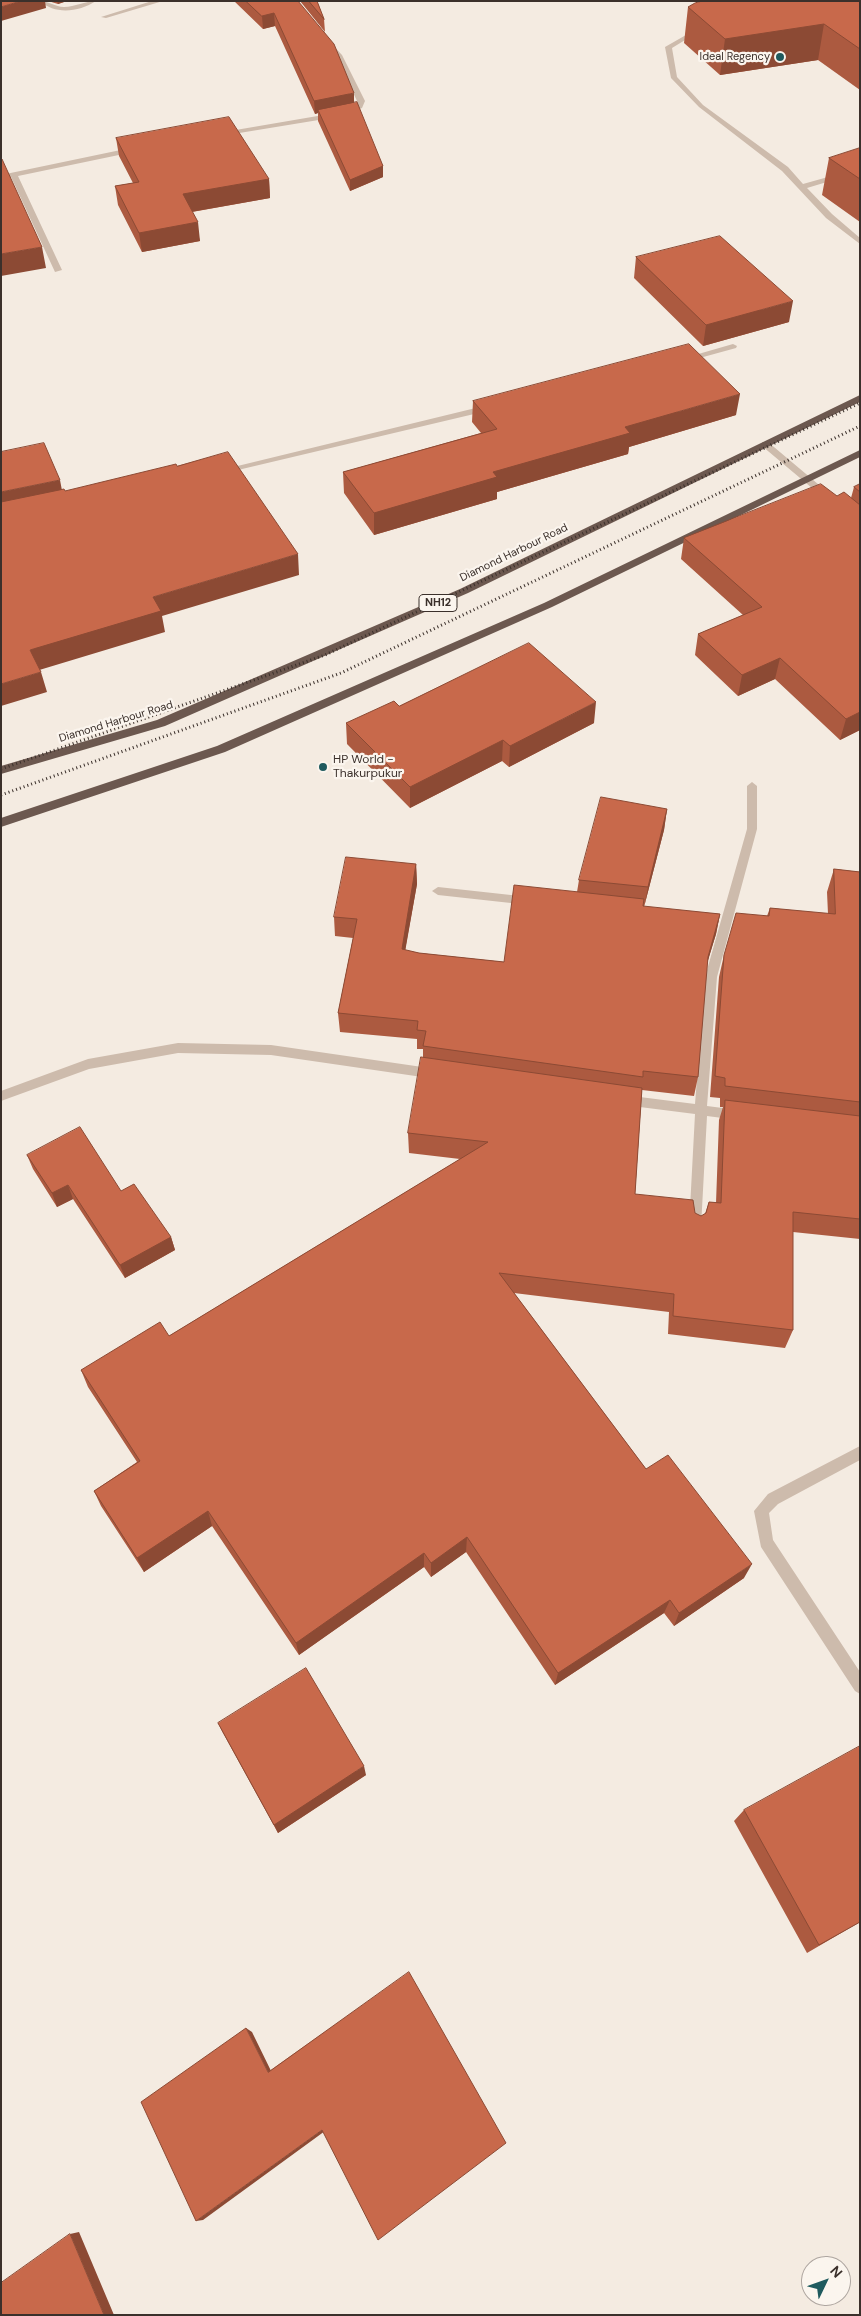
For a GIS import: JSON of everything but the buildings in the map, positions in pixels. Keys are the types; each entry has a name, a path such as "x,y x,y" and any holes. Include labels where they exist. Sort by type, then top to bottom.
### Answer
{"highway":[{"name":"Diamond Harbour Road","path":"1,770 161,724 464,591 860,398"},
{"path":"1,823 221,749 548,605 860,453"}],"street":[{"path":"43,1 60,10 73,8 92,1"},
{"path":"104,18 160,1"},
{"path":"707,31 688,36 668,47 674,78 701,106 785,169 829,216 860,242"},
{"path":"217,135 344,114 360,107 361,101 339,55 322,35"},
{"path":"1,177 148,146"},
{"path":"802,188 860,170"},
{"path":"13,174 58,270"},
{"path":"678,361 734,346"},
{"path":"212,473 496,406"},
{"path":"765,444 834,502"},
{"path":"695,1227 711,977 720,921 742,868 752,829 752,786"},
{"path":"438,891 537,902"},
{"path":"1,1096 88,1064 178,1048 271,1050 447,1075"},
{"path":"613,1098 748,1116"},
{"path":"860,1453 773,1498 761,1511 766,1542 860,1686"}],"railway":[{"path":"1,769 325,655 860,403"},
{"path":"1,795 341,673 860,426"}],"place":[{"name":"Ideal Regency","path":"780,57"},
{"name":"HP World - Thakurpukur","path":"323,767"}]}
